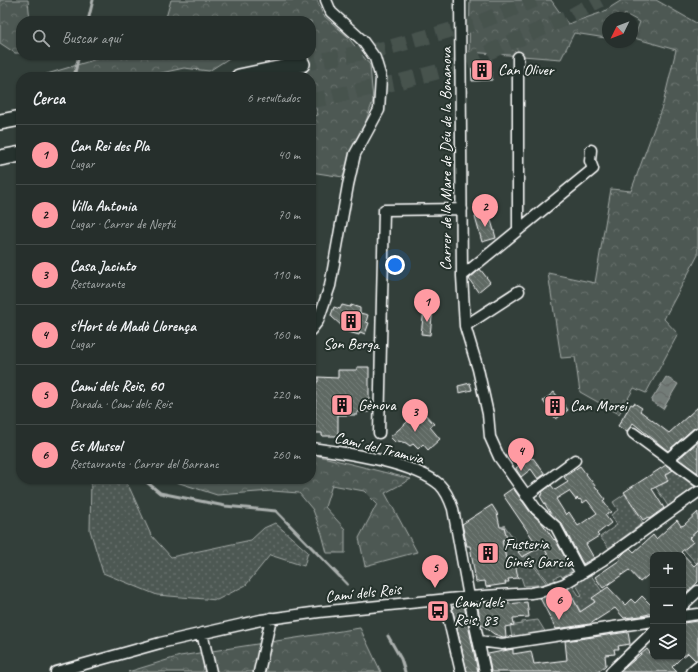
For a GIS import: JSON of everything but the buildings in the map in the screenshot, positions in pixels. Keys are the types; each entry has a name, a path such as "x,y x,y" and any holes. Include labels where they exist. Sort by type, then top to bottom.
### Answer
{"highway":[{"path":"263,72 302,64"},
{"path":"0,122 16,119"},
{"path":"0,158 16,155"}],"street":[{"path":"316,324 330,286 355,154 379,110 380,78 375,58 362,40 331,12 326,0"},
{"name":"Carrer de la Mare de Déu de la Bonanova","path":"460,0 462,276 465,326 478,369 488,414 490,437 499,457 536,509 556,527 581,574"},
{"path":"518,56 518,230"},
{"path":"462,276 593,169 590,161 591,150"},
{"path":"379,433 384,210 462,209"},
{"path":"465,326 519,291"},
{"path":"633,433 698,480"},
{"path":"668,459 698,433"},
{"name":"Camí del Tramvia","path":"316,449 342,452 388,463 428,477 441,486 449,497 453,509 469,597 485,672"},
{"path":"526,496 575,460"},
{"name":"Camí dels Reis","path":"56,672 160,643 270,618 469,597 531,593 554,587 581,574 603,560 698,492"},
{"path":"686,602 698,591"},
{"path":"444,600 461,672"},
{"path":"472,611 485,634 502,644"},
{"path":"686,616 698,614"},
{"path":"259,672 270,618"},
{"path":"479,641 502,644 650,621"},
{"path":"202,633 211,672"},
{"path":"611,672 650,635"},
{"path":"691,672 698,666"}],"green space":[{"path":"0,0 28,0 30,16 16,16 16,53 0,43"},
{"path":"171,0 317,0 323,15 347,36 370,65 373,101 366,121 355,141 343,177 316,173 316,116 318,115 316,108 316,72 305,72 301,60 316,60 316,16 166,16"},
{"path":"470,0 551,0 568,24 602,12 602,37 574,33 561,59 469,52"},
{"path":"622,0 656,0 698,24 698,255 664,319 678,334 646,393 634,388 619,414 580,392 575,357 561,358 548,273 595,283 611,189 631,191 663,104 676,50 638,39 638,27 640,22 638,21 638,12 603,12"},
{"path":"93,60 226,60 209,71 184,68 166,72 54,72"},
{"path":"316,455 411,479 385,493 417,552 365,566 359,538 377,504 364,491 332,485 325,507 345,529 345,553 327,553 313,510 299,493 272,491 217,495 183,484 316,484"},
{"path":"673,470 695,487 668,506 651,480 661,485 668,481 665,475"},
{"path":"91,484 127,484 151,535 171,557 251,540 264,528 275,523 308,552 304,566 270,555 246,585 217,600 157,595 103,573 90,530"},
{"path":"625,494 643,523 609,548 600,537 617,525 611,515 618,510 613,502"},
{"path":"504,525 547,584 524,586 521,577 518,578 508,570 502,540 506,538"},
{"path":"698,530 698,562 696,563 681,546 693,542 689,538"},
{"path":"543,546 561,560 564,565 571,562 575,569 562,577 561,575 554,578 556,581 548,583 527,554"},
{"path":"590,574 606,597 592,598 595,602 581,612 567,588 572,585 580,597 582,595 575,583"},
{"path":"538,620 546,633 512,637 510,626 522,624 522,622"},
{"path":"360,628 381,672 128,672 180,656"}],"water":[{"path":"666,377 678,384 663,409 651,401"}],"waterway":[{"path":"89,16 93,0"},
{"path":"75,72 78,60"},
{"path":"149,484 160,493 225,506 276,511 347,584"},
{"path":"388,636 401,659 405,672"}],"tunnel":[{"path":"302,64 387,48 480,22 535,0"},
{"path":"316,100 394,83 452,68 571,16 600,0"}],"place":[{"name":"Can Oliver","path":"482,70"},
{"name":"Villa Antonia","path":"485,227"},
{"name":"Son Berga","path":"351,321"},
{"name":"Can Rei des Pla","path":"427,322"},
{"name":"Gènova","path":"342,405"},
{"name":"Can Morei","path":"555,406"},
{"name":"Casa Jacinto","path":"415,432"},
{"name":"s'Hort de Madò Llorença","path":"521,471"},
{"name":"Fusteria Ginés García","path":"488,553"},
{"name":"Camí dels Reis, 60","path":"435,588"},
{"name":"Camí dels Reis, 83","path":"438,611"},
{"name":"Es Mussol","path":"559,620"}]}
